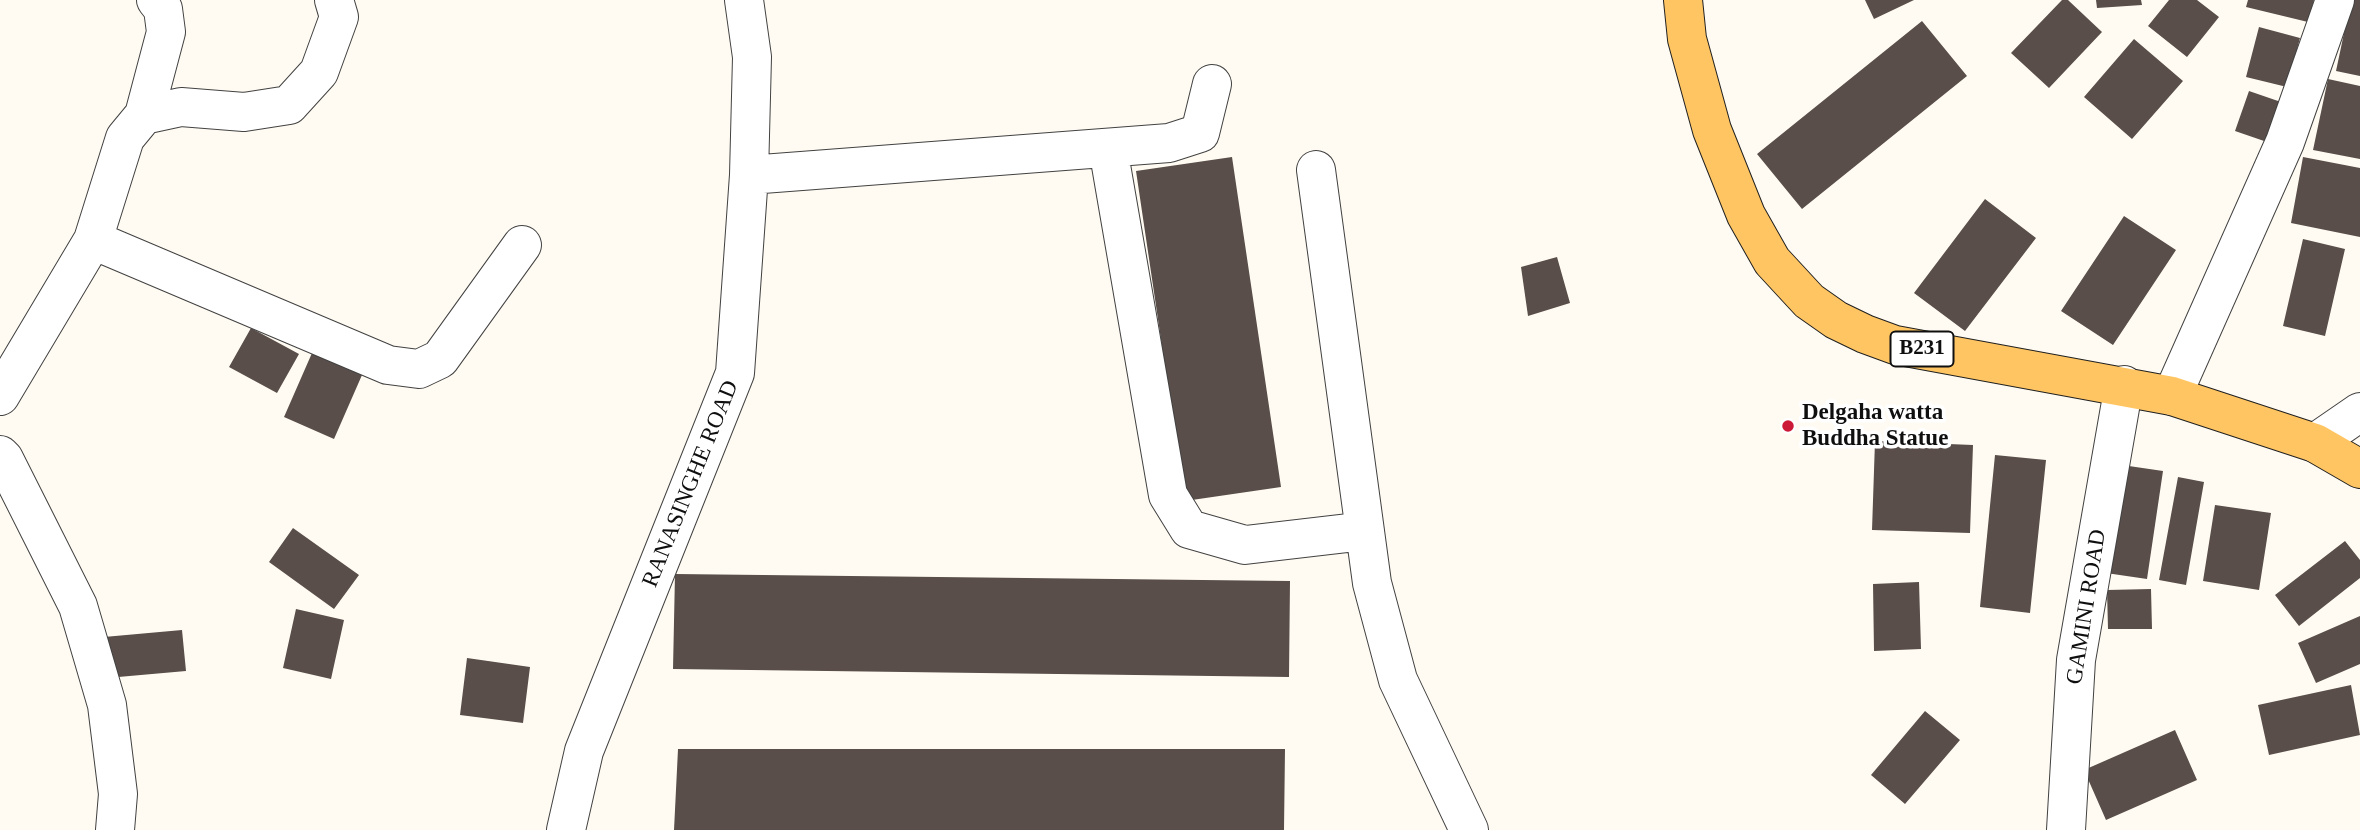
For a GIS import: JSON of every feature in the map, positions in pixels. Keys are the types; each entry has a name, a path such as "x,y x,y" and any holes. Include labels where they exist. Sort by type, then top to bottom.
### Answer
{"main road":[{"name":"B231","path":"1684,0 1687,39 1712,130 1746,215 1772,261 1810,301 1836,320 1895,345 2172,396 2315,443 2360,469"}],"street":[{"path":"0,396 93,240 125,138 144,115 166,32 163,9 156,0"},
{"path":"144,115 181,107 244,112 289,105 319,72 339,17 334,0"},
{"name":"RANASINGHE ROAD","path":"566,830 584,751 735,373 749,174 752,57 744,0"},
{"path":"2172,396 2285,142 2335,0"},
{"path":"749,174 1169,143 1200,132 1212,84"},
{"path":"1108,148 1168,495 1189,529 1245,545 1365,531"},
{"path":"1315,170 1372,583 1398,680 1469,830"},
{"path":"93,240 388,365 419,369 440,359 522,245"},
{"name":"GAMINI ROAD","path":"2066,830 2076,660 2124,386"},
{"path":"2315,443 2360,412"},
{"path":"0,455 78,606 107,705 118,794 115,830"}],"building":[{"path":"1865,0 1914,0 1874,19"},
{"path":"2062,0 2068,0 2102,32 2049,88 2011,53"},
{"path":"2096,0 2141,0 2142,5 2097,8"},
{"path":"2169,0 2197,0 2219,17 2187,57 2148,26"},
{"path":"2248,0 2314,0 2308,22 2246,7"},
{"path":"2351,0 2360,0 2360,76 2336,71"},
{"path":"1922,21 1967,76 1802,209 1757,154"},
{"path":"2259,27 2300,38 2287,87 2246,77"},
{"path":"2134,39 2183,81 2132,139 2084,97"},
{"path":"2328,79 2360,86 2360,159 2313,150"},
{"path":"2249,91 2281,102 2267,142 2235,131"},
{"path":"1232,157 1281,487 1185,501 1136,171"},
{"path":"2303,157 2360,168 2360,237 2291,223"},
{"path":"1985,199 2036,238 1965,331 1914,293"},
{"path":"2124,216 2176,250 2113,345 2061,311"},
{"path":"2303,239 2345,249 2325,336 2283,326"},
{"path":"1557,257 1570,303 1528,316 1521,267"},
{"path":"251,328 299,354 277,393 229,367"},
{"path":"312,353 362,375 334,439 284,417"},
{"path":"1875,441 1973,445 1970,533 1872,530"},
{"path":"1995,455 2046,460 2030,613 1980,607"},
{"path":"2122,465 2163,471 2147,579 2106,573"},
{"path":"2178,477 2204,482 2186,585 2159,580"},
{"path":"2215,505 2271,513 2259,590 2203,581"},
{"path":"293,528 359,575 334,609 269,562"},
{"path":"2345,541 2360,560 2360,578 2299,626 2275,595"},
{"path":"675,574 1290,581 1289,677 673,669"},
{"path":"1919,582 1921,649 1874,651 1873,584"},
{"path":"2151,589 2152,629 2108,629 2107,590"},
{"path":"296,609 344,620 331,679 283,668"},
{"path":"2360,616 2360,664 2316,683 2298,643"},
{"path":"182,630 186,671 107,678 104,637"},
{"path":"467,658 530,667 523,723 460,715"},
{"path":"2351,685 2360,735 2269,755 2258,705"},
{"path":"1925,711 1960,740 1905,804 1871,775"},
{"path":"2175,730 2197,780 2106,820 2084,770"},
{"path":"678,749 1285,749 1284,830 674,830"}],"place":[{"name":"Delgaha watta Buddha Statue","path":"1788,426"}]}
